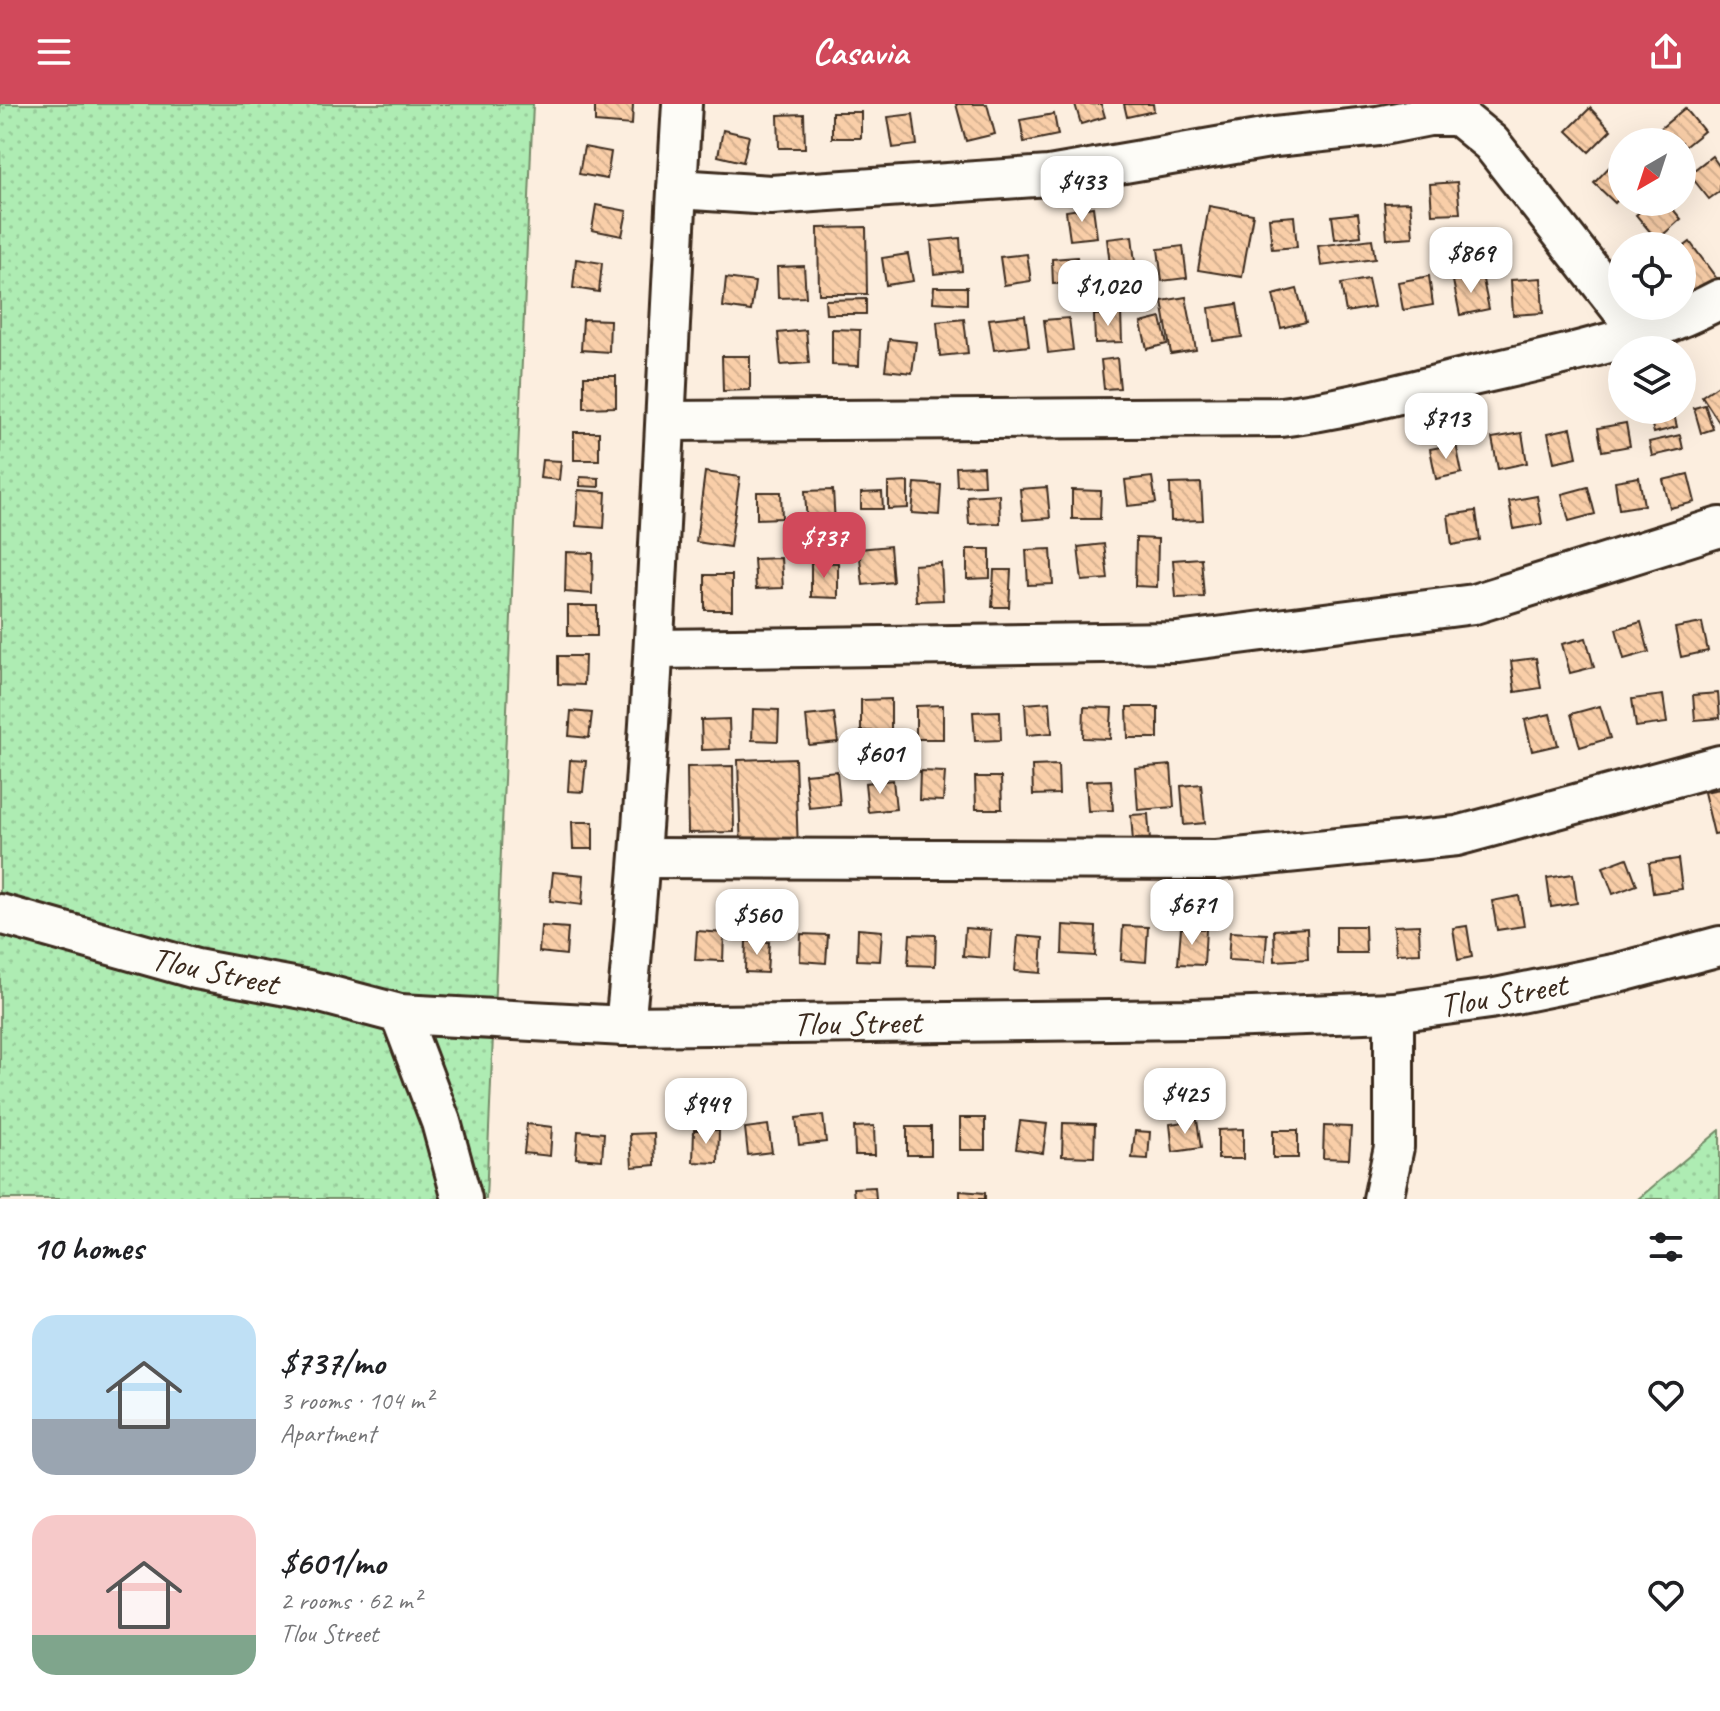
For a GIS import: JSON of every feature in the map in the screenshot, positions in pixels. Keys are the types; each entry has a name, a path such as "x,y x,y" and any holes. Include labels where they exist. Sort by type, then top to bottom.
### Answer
{"street":[{"path":"625,1026 642,858 656,649 682,104"},
{"path":"677,189 771,195 1049,176 1275,137 1451,115 1470,123 1491,143 1640,333"},
{"path":"667,421 1281,417 1333,410 1554,359 1680,321 1720,299"},
{"path":"656,649 1177,642 1474,604 1720,527"},
{"path":"642,858 1202,860 1295,854 1457,836 1720,765"},
{"name":"Tlou Street","path":"0,914 196,969 309,990 400,1014 625,1026 1192,1019 1394,1012 1490,999 1618,973 1720,946"},
{"path":"1383,1199 1394,1147 1394,1012"},
{"path":"400,1014 441,1122 462,1199"}],"green space":[{"path":"0,104 533,104 486,1199 0,1199"},
{"path":"1720,1130 1720,1199 1638,1199"}],"building":[{"path":"595,104 633,104 632,125 595,122"},
{"path":"956,104 987,104 995,134 966,141"},
{"path":"1075,104 1101,104 1105,117 1081,124"},
{"path":"1124,104 1153,104 1154,111 1127,117"},
{"path":"1590,108 1609,128 1589,152 1567,131"},
{"path":"1685,108 1704,131 1696,138 1696,128 1661,128"},
{"path":"832,112 861,112 861,138 832,138"},
{"path":"804,114 805,148 779,148 778,115"},
{"path":"913,114 917,145 893,148 888,117"},
{"path":"1054,114 1058,135 1024,142 1020,120"},
{"path":"723,130 749,136 743,162 718,156"},
{"path":"584,147 611,152 607,179 579,174"},
{"path":"1712,156 1720,167 1720,191 1709,199 1696,183 1696,169"},
{"path":"1608,168 1608,196 1594,183"},
{"path":"1457,182 1460,213 1432,214 1430,184"},
{"path":"1410,202 1413,237 1387,239 1384,203"},
{"path":"596,205 627,211 622,236 592,230"},
{"path":"1209,206 1253,214 1242,277 1198,270"},
{"path":"1093,207 1097,237 1070,240 1066,211"},
{"path":"1358,213 1361,236 1335,239 1332,216"},
{"path":"1294,216 1297,247 1272,249 1269,218"},
{"path":"1637,216 1679,216 1681,219 1666,232 1650,232"},
{"path":"866,227 867,294 819,294 818,228"},
{"path":"1132,236 1136,271 1111,274 1107,239"},
{"path":"960,238 962,271 934,274 931,241"},
{"path":"1372,239 1375,259 1321,266 1318,246"},
{"path":"1183,246 1187,278 1162,281 1158,249"},
{"path":"1696,250 1717,279 1696,294"},
{"path":"908,254 913,281 886,285 882,258"},
{"path":"1027,254 1031,281 1004,285 1000,257"},
{"path":"1077,257 1078,283 1053,284 1052,259"},
{"path":"576,259 602,263 599,292 573,288"},
{"path":"804,266 806,297 778,298 777,267"},
{"path":"1482,275 1489,309 1460,315 1453,281"},
{"path":"1429,276 1433,305 1403,310 1398,282"},
{"path":"726,278 755,282 751,311 723,307"},
{"path":"1541,278 1543,313 1513,315 1511,280"},
{"path":"1368,279 1374,307 1346,312 1341,284"},
{"path":"934,287 967,287 967,304 933,302"},
{"path":"1297,289 1306,322 1281,328 1273,295"},
{"path":"1186,297 1196,350 1171,354 1162,301"},
{"path":"866,299 866,314 826,314 825,300"},
{"path":"1237,304 1242,337 1213,341 1209,308"},
{"path":"1121,313 1122,342 1095,343 1094,315"},
{"path":"1025,315 1029,346 994,350 989,319"},
{"path":"1069,318 1073,350 1048,353 1044,320"},
{"path":"1161,318 1167,344 1147,349 1141,323"},
{"path":"583,319 610,320 609,352 581,350"},
{"path":"964,319 968,353 940,356 937,322"},
{"path":"832,329 860,330 859,366 832,365"},
{"path":"806,330 809,363 781,365 778,333"},
{"path":"889,339 916,342 912,373 885,370"},
{"path":"722,356 750,356 750,390 723,391"},
{"path":"1117,358 1120,388 1104,389 1101,360"},
{"path":"584,376 616,376 616,407 584,408"},
{"path":"1720,384 1720,421 1719,422 1702,396"},
{"path":"1705,405 1713,429 1701,433 1696,407"},
{"path":"1626,424 1630,446 1602,451 1598,428"},
{"path":"1652,424 1676,424 1677,427 1654,433"},
{"path":"1571,428 1577,457 1554,462 1548,433"},
{"path":"574,432 599,432 599,460 574,460"},
{"path":"1522,433 1527,463 1498,469 1492,438"},
{"path":"1680,435 1683,449 1652,456 1649,442"},
{"path":"1456,444 1462,473 1436,479 1430,449"},
{"path":"542,460 561,461 559,480 540,478"},
{"path":"983,466 984,485 957,486 956,467"},
{"path":"705,472 740,477 730,547 696,542"},
{"path":"1688,474 1695,502 1670,508 1663,480"},
{"path":"580,477 599,478 599,487 580,486"},
{"path":"1152,477 1156,503 1128,506 1125,480"},
{"path":"1639,477 1644,505 1619,509 1615,481"},
{"path":"908,482 908,508 888,509 888,483"},
{"path":"915,483 941,485 939,515 912,513"},
{"path":"1201,483 1203,520 1171,521 1170,484"},
{"path":"1047,487 1050,518 1023,520 1020,489"},
{"path":"1588,487 1595,514 1569,521 1562,494"},
{"path":"578,490 606,492 604,528 576,526"},
{"path":"833,490 835,524 807,525 805,491"},
{"path":"1072,490 1101,491 1100,519 1072,519"},
{"path":"757,492 781,492 782,518 757,519"},
{"path":"882,492 883,509 861,509 861,493"},
{"path":"999,494 1000,523 969,524 967,496"},
{"path":"1537,496 1542,524 1514,529 1509,501"},
{"path":"1476,511 1480,540 1452,545 1448,515"},
{"path":"1136,538 1158,539 1157,587 1135,586"},
{"path":"1104,544 1108,579 1082,581 1078,547"},
{"path":"890,546 893,582 863,585 859,549"},
{"path":"967,549 990,549 990,578 967,579"},
{"path":"1051,549 1053,584 1028,585 1026,550"},
{"path":"566,552 593,553 592,594 565,592"},
{"path":"781,558 783,588 756,589 754,559"},
{"path":"1201,558 1204,597 1176,598 1173,560"},
{"path":"811,562 838,563 838,598 811,597"},
{"path":"941,563 943,600 916,601 914,565"},
{"path":"994,570 1011,570 1009,607 992,607"},
{"path":"705,575 732,575 732,610 705,610"},
{"path":"568,606 597,606 597,636 568,636"},
{"path":"1641,622 1649,652 1624,659 1616,629"},
{"path":"1702,623 1708,651 1681,657 1675,628"},
{"path":"1586,638 1594,667 1570,673 1562,644"},
{"path":"558,656 585,656 584,685 558,684"},
{"path":"1536,658 1541,688 1515,692 1511,661"},
{"path":"1718,693 1720,718 1695,720 1693,695"},
{"path":"1663,695 1667,723 1636,727 1632,699"},
{"path":"891,699 891,731 861,731 861,700"},
{"path":"1050,702 1052,733 1027,735 1025,704"},
{"path":"943,705 943,739 916,739 916,706"},
{"path":"1600,706 1610,738 1580,747 1571,714"},
{"path":"1084,707 1112,708 1110,739 1083,738"},
{"path":"1127,707 1158,707 1158,738 1128,738"},
{"path":"753,709 779,710 778,741 752,740"},
{"path":"571,711 592,713 589,738 569,736"},
{"path":"1000,711 1001,740 975,741 973,712"},
{"path":"834,713 838,742 809,745 806,716"},
{"path":"1550,714 1558,745 1532,751 1525,720"},
{"path":"729,719 730,749 702,750 701,720"},
{"path":"795,758 798,852 741,853 738,760"},
{"path":"570,760 586,761 583,792 568,791"},
{"path":"1058,765 1059,794 1033,795 1032,766"},
{"path":"1171,765 1174,807 1138,810 1135,768"},
{"path":"733,766 734,832 688,833 687,767"},
{"path":"837,771 840,805 809,808 805,774"},
{"path":"920,771 945,772 943,801 919,800"},
{"path":"975,777 1001,777 1002,809 976,809"},
{"path":"893,780 896,809 868,812 865,783"},
{"path":"1111,780 1113,810 1088,811 1086,781"},
{"path":"1201,784 1205,823 1184,825 1181,786"},
{"path":"1720,789 1720,833 1714,834 1704,792"},
{"path":"1148,814 1150,841 1133,842 1131,815"},
{"path":"572,822 593,822 593,849 573,849"},
{"path":"1627,858 1637,885 1613,894 1603,867"},
{"path":"1678,859 1682,889 1653,893 1649,863"},
{"path":"553,872 584,875 582,905 550,901"},
{"path":"1573,874 1577,903 1551,907 1547,878"},
{"path":"1519,896 1524,926 1497,930 1492,901"},
{"path":"1063,925 1096,927 1095,956 1062,954"},
{"path":"1419,925 1420,953 1396,954 1394,926"},
{"path":"541,926 568,928 566,955 539,952"},
{"path":"1123,926 1148,927 1146,962 1121,960"},
{"path":"1336,926 1365,926 1366,953 1336,953"},
{"path":"1467,926 1472,957 1458,960 1453,928"},
{"path":"965,928 991,930 989,958 963,956"},
{"path":"1181,928 1206,929 1204,965 1178,964"},
{"path":"1307,928 1308,959 1275,961 1274,930"},
{"path":"858,929 882,931 880,961 857,960"},
{"path":"697,931 724,933 723,961 695,960"},
{"path":"1230,932 1267,934 1265,962 1228,960"},
{"path":"801,934 828,935 826,963 800,961"},
{"path":"910,934 936,935 935,966 908,965"},
{"path":"1018,936 1043,938 1041,973 1015,971"},
{"path":"746,941 769,942 767,973 745,972"},
{"path":"823,1115 826,1142 799,1145 796,1118"},
{"path":"960,1118 985,1118 985,1150 960,1150"},
{"path":"1197,1120 1201,1148 1173,1152 1170,1124"},
{"path":"1020,1121 1047,1124 1043,1153 1016,1149"},
{"path":"1063,1123 1095,1124 1094,1157 1062,1156"},
{"path":"527,1124 552,1127 550,1156 524,1153"},
{"path":"768,1125 772,1152 748,1155 745,1128"},
{"path":"874,1126 875,1155 855,1155 854,1127"},
{"path":"1324,1126 1351,1127 1349,1159 1323,1158"},
{"path":"907,1127 931,1127 931,1155 907,1155"},
{"path":"1243,1129 1243,1159 1218,1159 1218,1130"},
{"path":"694,1130 719,1130 718,1163 693,1162"},
{"path":"1273,1130 1298,1130 1298,1158 1273,1158"},
{"path":"578,1131 604,1133 602,1160 576,1158"},
{"path":"1135,1131 1150,1132 1148,1159 1132,1158"},
{"path":"654,1133 655,1165 632,1167 630,1134"},
{"path":"875,1187 876,1199 854,1199 853,1188"},
{"path":"960,1191 985,1193 985,1199 960,1199"}]}
